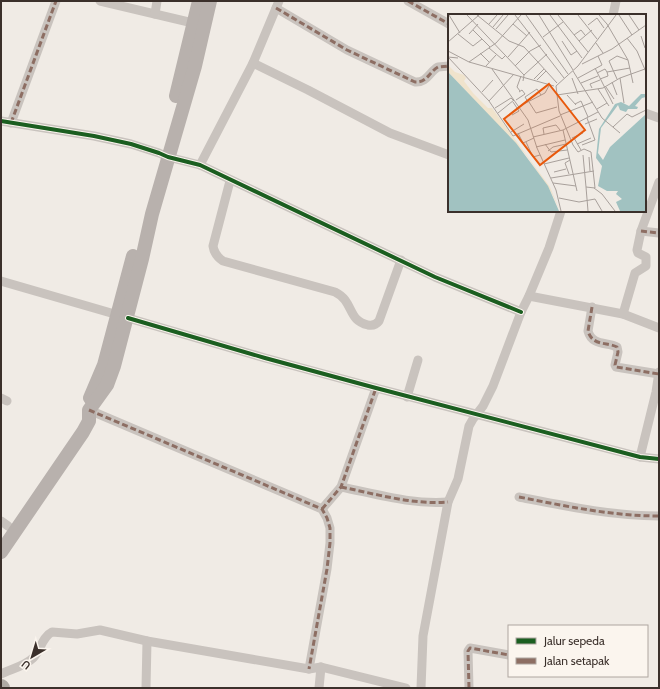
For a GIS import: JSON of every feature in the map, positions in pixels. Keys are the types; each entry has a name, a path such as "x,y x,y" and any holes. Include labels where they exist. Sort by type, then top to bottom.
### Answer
{"main road":[{"path":"1,552 83,432 89,421 89,410 111,375 123,316 164,155 199,1"},
{"path":"164,155 195,66 210,1"},
{"path":"3,529 63,449 80,420 123,316"}],"street":[{"path":"11,123 32,62 56,1"},
{"path":"100,1 193,23"},
{"path":"155,14 157,1"},
{"path":"408,1 448,23"},
{"path":"614,14 616,1"},
{"path":"200,165 253,64 278,5 347,50 415,82 421,83 425,81 438,67 448,66"},
{"path":"253,64 308,90 390,133 448,155"},
{"path":"646,113 659,118"},
{"path":"1,122 94,136 130,144 200,165 230,181 435,277 521,312"},
{"path":"230,181 214,246 215,254 218,258 224,261 335,292 345,300 356,319 363,323 372,325 377,324 379,321 401,260"},
{"path":"647,206 659,182"},
{"path":"421,688 423,636 448,502 458,479 469,426 483,406 493,386 521,312 530,296 549,248 561,212"},
{"path":"623,314 635,273 646,266 646,257 637,251 640,231 645,212"},
{"path":"640,231 659,234"},
{"path":"1,281 264,358 407,397 640,457 659,459"},
{"path":"530,296 623,314 659,328"},
{"path":"592,307 588,331 589,334 592,339 598,342 617,347 616,367 659,373 656,392 640,457"},
{"path":"407,397 418,360"},
{"path":"322,510 342,487 376,388"},
{"path":"89,410 322,510 328,518 330,543 327,569 309,669"},
{"path":"342,487 402,500 434,503 448,502"},
{"path":"519,497 577,508 646,516 659,516"},
{"path":"1,674 20,666 34,657 46,637 52,632 77,634 100,630 147,641 309,669 321,667 406,688"},
{"path":"146,688 147,641"},
{"path":"469,688 468,651 470,648 508,655"},
{"path":"318,688 321,667"}],"marked path":[{"path":"11,123 56,1"},
{"path":"408,1 448,23"},
{"path":"276,8 347,50 415,82 422,81 438,67 448,66"},
{"path":"641,231 659,233"},
{"path":"592,307 588,331 590,336 596,341 617,347 618,352 615,365 616,367 659,374"},
{"path":"322,509 341,487 376,388"},
{"path":"89,410 322,509 330,528 330,543 327,569 309,669"},
{"path":"341,487 381,496 421,502 448,502"},
{"path":"519,497 606,512 641,516 659,516"},
{"path":"469,688 468,651 470,648 508,655"}],"cycle path":[{"path":"1,121 94,136 131,144 168,157 200,165 435,277 521,312"},
{"path":"128,318 265,358 376,388 640,457 659,459"}]}
